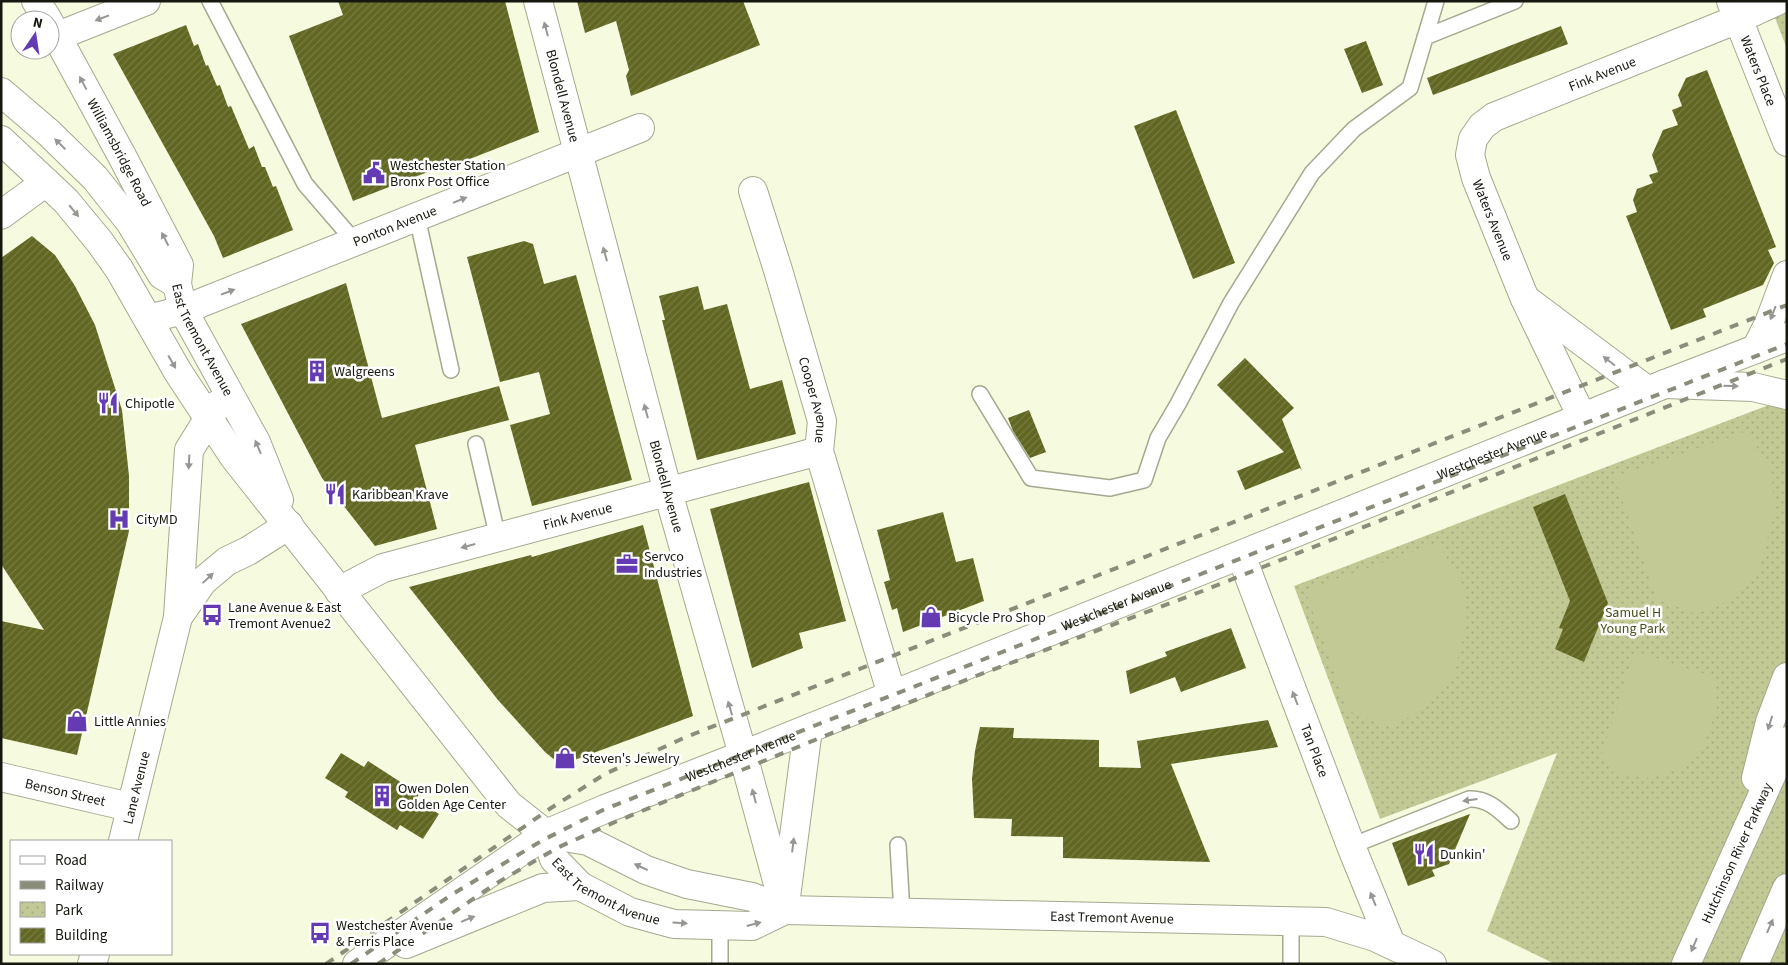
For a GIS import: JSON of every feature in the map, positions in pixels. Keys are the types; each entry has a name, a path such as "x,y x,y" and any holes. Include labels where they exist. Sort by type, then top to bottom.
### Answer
{"main road":[{"path":"60,25 146,1"},
{"name":"Blondell Avenue","path":"538,1 668,492 744,755 784,910"},
{"name":"Fink Avenue","path":"1473,139 1482,126 1494,117 1734,10 1777,1"},
{"name":"Waters Place","path":"1734,10 1786,143"},
{"name":"Williamsbridge Road","path":"60,42 178,265 180,297"},
{"name":"East Tremont Avenue","path":"1,92 95,178 130,222 162,275 180,297 256,442 289,525"},
{"name":"Ponton Avenue","path":"148,319 180,297 355,242 640,128"},
{"name":"Waters Avenue","path":"1473,139 1470,155 1476,178 1525,299 1582,417"},
{"path":"1,140 66,201 99,241 119,269 178,372 234,457 509,805 546,834"},
{"path":"1,215 46,182"},
{"name":"Cooper Avenue","path":"753,191 822,421 819,451 892,695"},
{"path":"1756,349 1769,323 1787,275"},
{"path":"1525,299 1656,387 1753,387 1787,395"},
{"name":"Westchester Avenue","path":"358,964 546,834 1656,387 1787,337"},
{"name":"Lane Avenue","path":"122,840 178,617 189,450 208,418 228,390"},
{"name":"Fink Avenue","path":"340,591 384,568 819,451"},
{"name":"Lane Avenue","path":"178,617 203,581 227,561 248,551 289,525"},
{"name":"Tan Place","path":"1241,554 1351,846 1391,944"},
{"path":"1736,852 1770,722 1787,677"},
{"path":"784,910 808,729"},
{"name":"Hutchinson River Parkway","path":"1686,964 1787,741"},
{"name":"Benson Street","path":"1,777 130,807"},
{"name":"East Tremont Avenue","path":"784,910 752,926 674,924 630,912 580,886 554,859 546,834 588,841 646,870 687,884 752,897 784,910 1326,922 1391,944 1432,964"},
{"name":"Westchester Avenue","path":"358,964 543,888 580,886"},
{"path":"1754,964 1787,888"}],"lane":[{"path":"210,1 305,184 355,242"},
{"path":"980,394 1032,478 1110,488 1144,480 1158,438 1231,303 1312,173 1354,129 1410,88 1436,1"},
{"path":"1425,37 1515,1"},
{"path":"417,217 451,370"},
{"path":"476,444 498,538"},
{"path":"1351,846 1469,799 1485,801 1499,810 1511,822"},
{"path":"898,845 902,913"},
{"path":"1291,920 1291,964"},
{"path":"720,925 720,964"}],"green space":[{"path":"1787,10 1787,49 1775,18"},
{"name":"Samuel H Young Park","path":"1787,398 1787,964 1555,964 1487,931 1557,753 1380,819 1294,586"},
{"path":"1747,431 1772,473 1774,515 1759,569 1730,600 1696,614 1657,599 1614,477"},
{"path":"1438,543 1463,585 1466,628 1451,682 1421,712 1388,726 1348,711 1305,590"},
{"path":"1635,651 1716,678 1717,711 1702,747 1683,767 1650,778 1614,774 1602,753"}],"building":[{"path":"338,1 505,1 539,132 439,171 438,168 353,201 289,36 343,15"},
{"path":"577,1 743,1 760,45 631,96 626,76 629,70 616,21 585,33"},
{"path":"186,25 194,46 198,44 206,66 208,65 217,86 220,85 228,107 231,106 249,149 254,146 262,167 265,167 273,187 276,186 293,230 223,258 214,236 113,54"},
{"path":"1561,26 1568,44 1433,95 1427,78"},
{"path":"1366,41 1383,85 1362,93 1344,49"},
{"path":"1707,70 1776,247 1768,250 1774,263 1763,285 1703,309 1706,317 1671,330 1626,216 1637,212 1633,200 1637,189 1653,183 1649,175 1658,172 1652,155 1663,130 1678,125 1672,110 1682,106 1678,95 1686,78"},
{"path":"1176,110 1235,263 1193,279 1134,126"},
{"path":"32,236 55,255 75,286 95,325 122,410 129,476 129,531 77,755 1,738 1,621 44,630 1,564 1,258"},
{"path":"524,241 533,244 544,284 576,275 632,480 532,506 510,425 550,414 539,372 500,382 467,257"},
{"path":"346,283 382,418 499,386 509,420 415,445 437,529 375,546 322,478 241,324"},
{"path":"698,286 704,310 727,304 750,389 782,380 796,434 697,460 662,320 665,320 659,296"},
{"path":"1245,358 1294,408 1282,419 1302,471 1300,468 1245,490 1237,471 1284,452 1217,385"},
{"path":"1029,410 1046,452 1030,458 1013,431 1008,418"},
{"path":"809,482 846,621 799,633 803,648 752,668 710,509"},
{"path":"1565,494 1608,603 1584,662 1555,649 1563,629 1559,628 1570,601 1533,507"},
{"path":"943,512 956,562 973,558 984,601 903,632 897,608 892,610 884,582 890,580 877,530"},
{"path":"643,525 693,716 561,765 545,752 498,700 409,587 531,555 532,557"},
{"path":"1231,628 1246,668 1181,692 1175,677 1130,694 1126,671 1167,656 1165,652"},
{"path":"1268,720 1278,747 1171,764 1210,862 1063,858 1063,837 1011,836 1012,819 974,818 972,779 980,727 1014,728 1013,738 1099,740 1099,767 1141,768 1137,741"},
{"name":"Owen Dolen Golden Age Center","path":"341,753 364,767 368,761 419,794 416,800 439,814 423,839 400,825 397,830 345,797 348,792 325,778"},
{"name":"Dunkin'","path":"1470,814 1449,864 1432,870 1435,876 1408,886 1392,843"}],"railway":[{"path":"326,964 551,808 605,774 686,737 1787,305"},
{"path":"351,964 451,895 543,840 603,810 1787,344"},
{"path":"378,964 495,884 559,847 615,822 976,676 1200,592 1787,359"}],"place":[{"name":"Westchester Station Bronx Post Office","path":"374,173"},
{"name":"Walgreens","path":"317,371"},
{"name":"Chipotle","path":"108,403"},
{"name":"Karibbean Krave","path":"335,494"},
{"name":"CityMD","path":"119,519"},
{"name":"Servco Industries","path":"627,564"},
{"name":"Lane Avenue & East Tremont Avenue2","path":"212,615"},
{"name":"Bicycle Pro Shop","path":"931,617"},
{"name":"Little Annies","path":"77,721"},
{"name":"Steven's Jewelry","path":"565,758"},
{"name":"Owen Dolen Golden Age Center","path":"382,796"},
{"name":"Dunkin'","path":"1424,854"},
{"name":"Westchester Avenue & Ferris Place","path":"320,933"}]}
